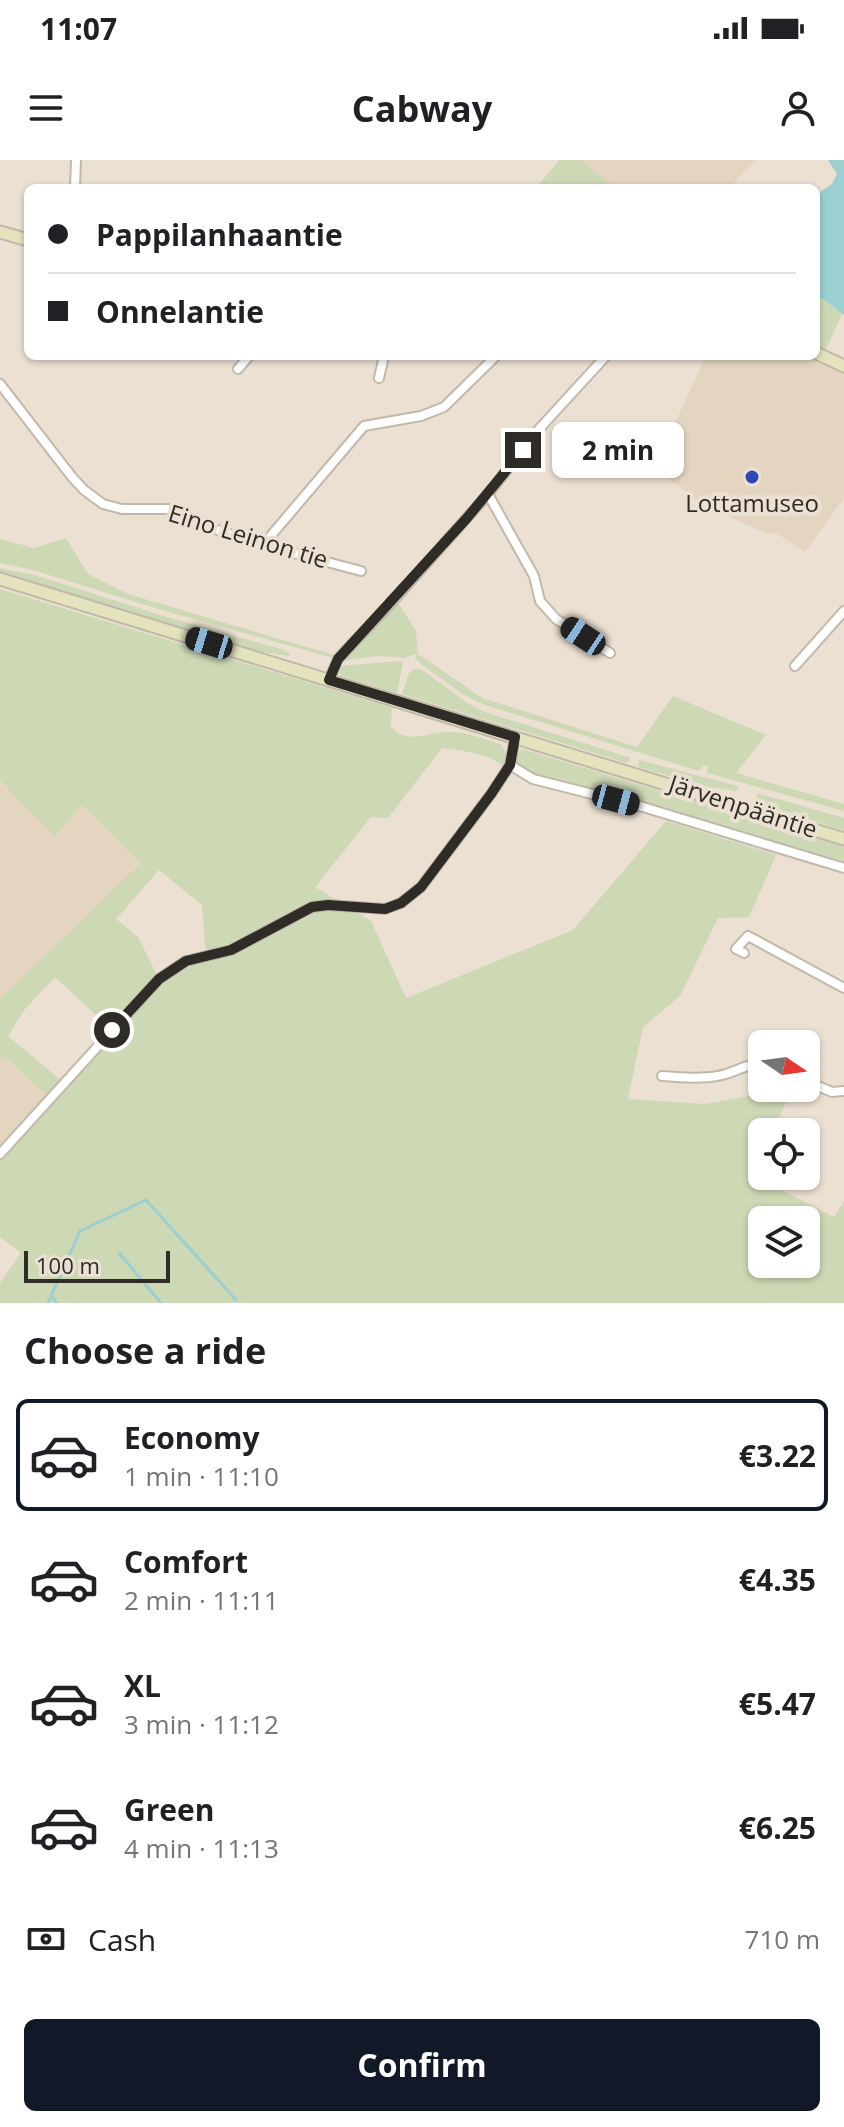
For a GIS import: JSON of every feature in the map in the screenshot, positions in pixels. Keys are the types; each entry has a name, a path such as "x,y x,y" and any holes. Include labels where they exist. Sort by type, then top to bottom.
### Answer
{"main road":[{"path":"0,232 24,239"},
{"path":"820,355 844,366"},
{"name":"Järvenpääntie","path":"0,579 844,839"}],"street":[{"path":"75,184 76,160"},
{"path":"238,369 246,360"},
{"path":"379,378 383,360"},
{"path":"263,545 364,426 421,416 444,407 492,360"},
{"path":"329,680 338,659 488,494 540,428 602,360"},
{"name":"Eino Leinon tie","path":"0,384 72,477 103,504 122,509 169,509 199,524 263,545 361,571"},
{"path":"488,494 527,564 540,601 556,619 610,653"},
{"path":"795,666 844,611"},
{"path":"0,1154 159,979 172,969 186,961 245,944 312,907 328,905 385,909 401,903 421,887 510,765 515,737"},
{"path":"510,765 533,779 643,807 844,868"},
{"path":"744,953 736,949 748,936 844,988"},
{"path":"662,1076 703,1078 727,1074 748,1064"},
{"path":"820,1087 832,1092 844,1091"}],"shaded area":[{"path":"580,160 757,160 733,184 611,184"},
{"path":"820,357 844,366 844,498 805,552 776,533 765,533 701,503 654,468 704,360 820,360"},
{"path":"0,780 54,836 81,805 141,863 0,999"},
{"path":"3,1055 50,1099 0,1154 0,1059"}],"green space":[{"path":"559,160 580,160 611,184 539,184"},
{"path":"820,297 842,314 823,356 820,355"},
{"path":"66,538 88,574 128,594 337,656 334,658 0,563 0,539 34,548"},
{"path":"0,568 38,576 290,654 257,651 0,573"},
{"path":"0,589 392,708 391,727 405,736 457,732 502,745 507,757 505,767 483,756 442,748 388,818 371,817 315,887 371,921 406,998 573,930 666,821 776,855 749,917 718,918 680,996 643,1027 628,1099 705,1104 748,1096 748,1102 786,1102 779,1118 748,1118 748,1190 781,1190 813,1206 748,1206 748,1278 820,1278 820,1210 834,1217 844,1201 844,1303 0,1303 0,1283 21,1253 0,1237 0,1154 50,1099 4,1056 0,1059 0,999 141,863 81,805 55,837 0,780","holes":["159,870 202,905 206,956 159,979 138,937 116,919","55,977 112,1030 64,1083 8,1036 25,1009"]},
{"path":"397,601 416,631 418,654 482,698 637,747 673,696 766,735 736,773 844,804 844,811 707,773 708,766 703,766 699,771 485,705 464,695 421,664 415,658 417,654 404,658 379,656 345,660"},
{"path":"403,663 397,693 340,675 340,666"},
{"path":"414,669 422,670 485,712 631,758 627,763 402,694 409,673"},
{"path":"522,749 844,847 844,866 527,772 515,764 514,756"},
{"path":"639,760 739,787 736,791 707,787 638,767"},
{"path":"757,793 844,818 844,831 777,809 757,800"}],"water":[{"path":"828,160 844,160 844,315 820,297 820,192 832,184 837,174"}],"waterway":[{"path":"48,1303 80,1231 146,1200 236,1300"},
{"path":"119,1253 161,1303"},
{"path":"51,1296 57,1303"}],"place":[{"name":"Lottamuseo","path":"752,477"}],"route":[{"path":"112,1030 159,979 186,961 231,950 312,907 328,905 385,909 401,903 421,887 491,794 510,765 515,737 329,680 338,659 467,518 523,450"}]}
